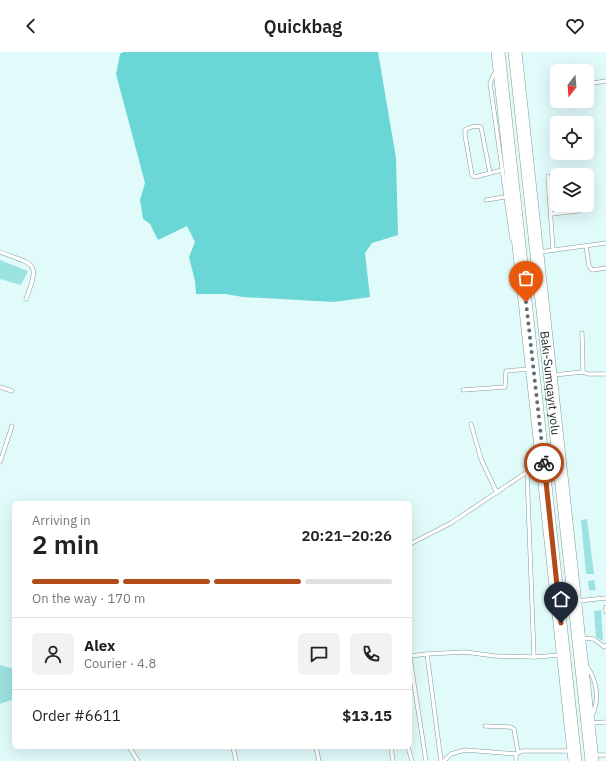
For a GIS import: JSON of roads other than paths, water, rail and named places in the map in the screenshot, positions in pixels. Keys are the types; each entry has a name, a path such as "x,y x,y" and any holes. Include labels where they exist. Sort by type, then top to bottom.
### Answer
{"highway":[{"name":"Bakı-Sumqayıt yolu","path":"498,52 518,258 533,369 574,756"},
{"name":"Bakı-Sumqayıt yolu","path":"514,52 592,758"}],"lane":[{"path":"500,71 494,74 490,83 513,245"},
{"path":"594,83 606,81"},
{"path":"490,173 481,127 478,126 468,128 465,130 465,135 472,175 475,176 490,173 502,170"},
{"path":"548,176 553,250"},
{"path":"486,200 505,197"},
{"path":"550,214 569,212"},
{"path":"536,252 606,243"},
{"path":"586,246 589,266 592,270 606,268"},
{"path":"0,252 31,264 35,270 35,277 26,299"},
{"path":"582,333 583,372"},
{"path":"462,390 505,387 506,372 533,369"},
{"path":"550,376 583,372 588,374 606,374"},
{"path":"0,387 12,391"},
{"path":"471,424 481,458 497,493"},
{"path":"0,462 12,426"},
{"path":"412,543 451,523 527,472 544,467"},
{"path":"527,472 534,657"},
{"path":"575,601 606,598"},
{"path":"606,607 606,612"},
{"path":"579,638 594,639 605,647"},
{"path":"412,657 427,654 465,652 495,656 534,657 564,655"},
{"path":"427,654 441,761"},
{"path":"412,670 426,761"},
{"path":"588,724 606,722"},
{"path":"485,726 510,727 514,729 517,753 516,761"},
{"path":"130,749 138,761"},
{"path":"233,749 236,761"},
{"path":"316,749 319,761"},
{"path":"391,749 393,761"},
{"path":"409,749 412,761"},
{"path":"444,761 451,754 465,750 574,756"},
{"path":"592,758 606,755"}]}
